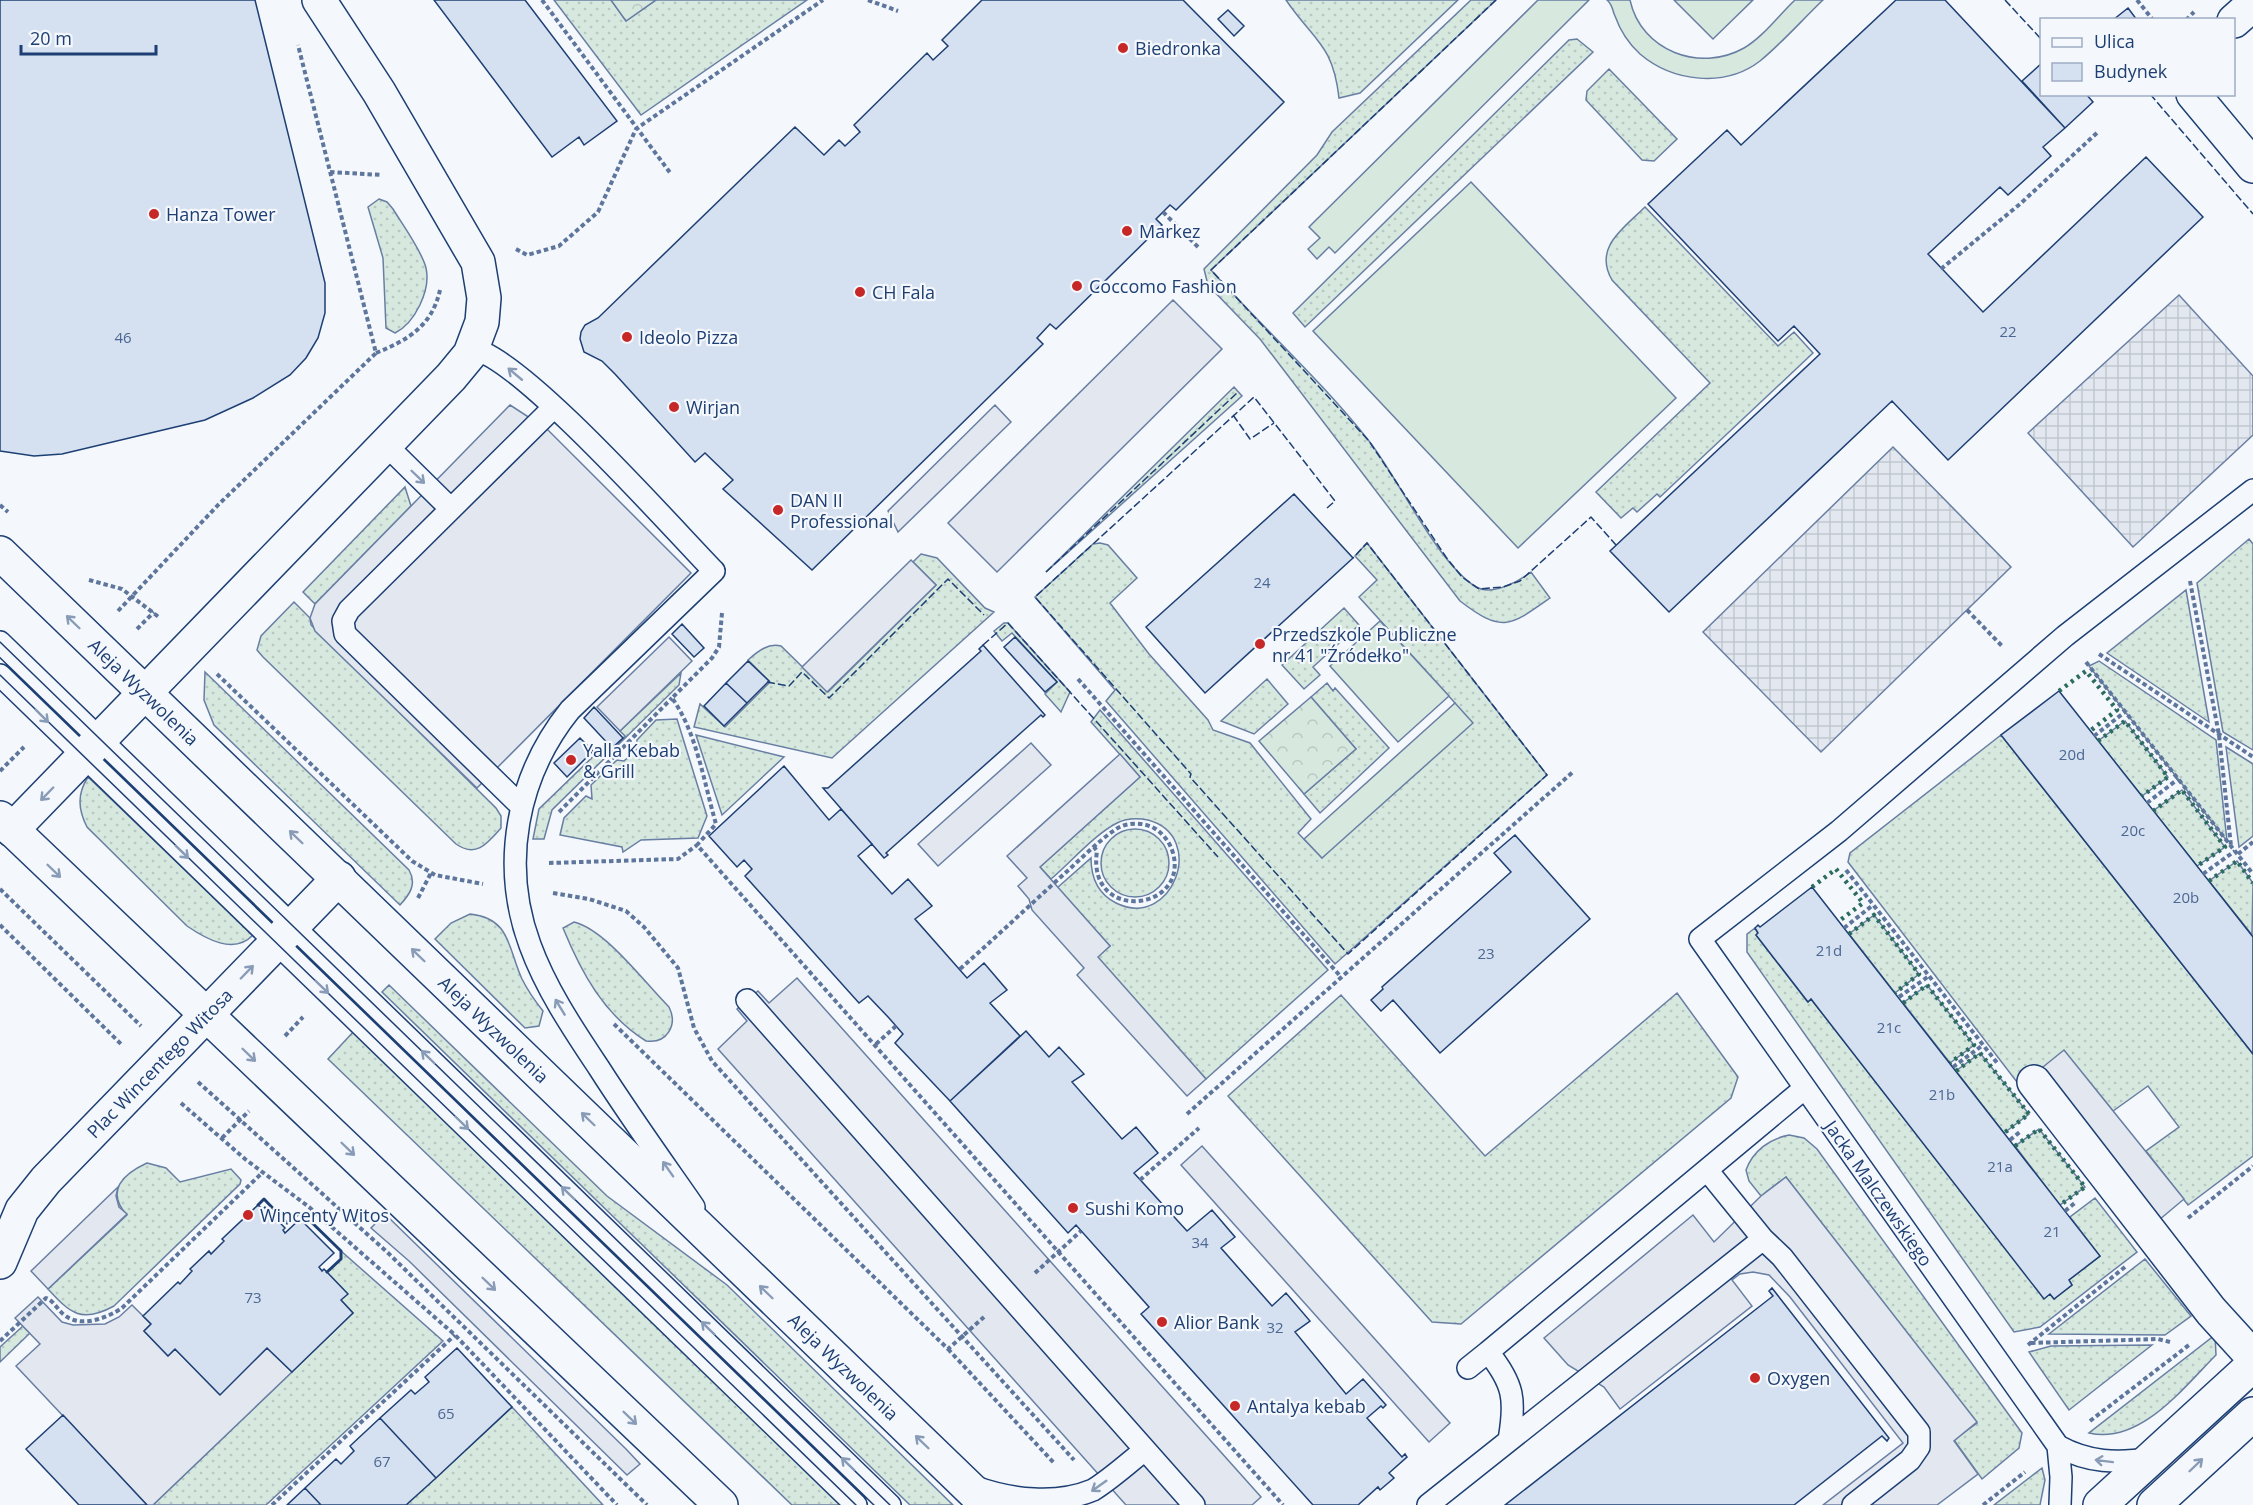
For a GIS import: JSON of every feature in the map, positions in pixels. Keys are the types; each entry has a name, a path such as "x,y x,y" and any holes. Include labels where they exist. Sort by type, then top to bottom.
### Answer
{"street":[{"path":"319,0 379,92 478,262 484,298 482,322 472,349 452,377 92,748 6,824 721,1505"},
{"path":"2235,20 2253,4"},
{"path":"2195,96 2253,166"},
{"name":"Aleja Wyzwolenia","path":"0,553 975,1494"},
{"name":"Plac Wincentego Witosa","path":"0,1262 13,1228 33,1195 339,878"},
{"path":"2034,1082 2220,1322 2253,1358"},
{"path":"2100,1505 2253,1365"},
{"path":"2154,1505 2253,1414"}],"lane":[{"path":"472,349 484,352 509,368 554,407 714,571 570,711 550,735 533,770 521,806 515,862 516,889 530,945 552,992 610,1086 725,1252"},
{"path":"521,806 345,634 343,621 349,610 554,407"},
{"path":"386,444 451,509"},
{"path":"2025,670 2253,490"},
{"path":"0,642 92,748 284,934 890,1505"},
{"name":"Jacka Malczewskiego","path":"2025,670 1839,831 1700,939 2058,1446 2061,1477 2060,1505"},
{"path":"0,675 92,748"},
{"path":"284,934 856,1505"},
{"path":"747,1000 1194,1505"},
{"path":"1468,1368 1805,1088"},
{"path":"1707,1170 1763,1239 1782,1257 1919,1432 1919,1447 1910,1460 1852,1505"},
{"path":"1428,1505 1763,1239"},
{"path":"1488,1352 1505,1372 1513,1392 1514,1414 1509,1440"},
{"path":"2058,1446 2096,1461 2115,1463 2152,1459"},
{"path":"975,1494 1022,1501 1060,1501 1091,1491 1145,1450"}],"path":[{"path":"542,0 671,174"},
{"path":"513,247 527,255 559,246 598,212 636,129 823,0"},
{"path":"868,0 898,12"},
{"path":"2137,0 2151,18"},
{"path":"296,36 376,353"},
{"path":"1941,268 2020,204 2099,131"},
{"path":"330,172 384,175"},
{"path":"1163,212 1200,249"},
{"path":"113,616 218,505 376,353 405,341 421,327 435,306 440,291 442,273 438,258 466,239"},
{"path":"0,505 12,516"},
{"path":"81,576 98,584 122,589 133,595 164,622"},
{"path":"2189,577 2219,735 2235,851"},
{"path":"1967,610 2025,670"},
{"path":"133,634 154,612"},
{"path":"556,817 712,658 719,647 722,612"},
{"path":"2096,652 2253,757"},
{"path":"2089,666 2253,874"},
{"path":"216,672 412,861 431,873 516,889 589,899 626,912 644,927 678,968 694,1028 712,1061 961,1337 1091,1491"},
{"path":"1078,679 1341,977"},
{"path":"550,863 678,859 697,845 716,824 682,712 672,698"},
{"path":"2094,736 2125,712"},
{"path":"0,771 9,762"},
{"path":"1186,1114 1574,771"},
{"path":"2147,803 2178,779"},
{"path":"960,969 1094,847 1120,826 1130,824 1150,826 1159,831 1171,847 1174,868 1172,878 1160,894 1151,899 1131,902 1120,900 1104,887 1099,879 1096,869 1097,851 1094,847"},
{"path":"2203,874 2235,851 2253,842"},
{"path":"697,845 1060,1251 1283,1505"},
{"path":"550,853 551,873"},
{"path":"1842,865 2004,1072"},
{"path":"415,902 431,873"},
{"path":"552,883 553,904"},
{"path":"0,889 145,1030"},
{"path":"1844,928 1873,905"},
{"path":"0,925 126,1048"},
{"path":"1899,998 1929,976"},
{"path":"609,1019 1091,1491"},
{"path":"876,1044 896,1026"},
{"path":"1953,1067 1983,1045"},
{"path":"207,1090 242,1119 387,1252 647,1505"},
{"path":"220,1101 227,1095"},
{"path":"182,1103 263,1172 309,1207 455,1335 617,1505"},
{"path":"222,1138 254,1106"},
{"path":"1140,1180 1199,1128"},
{"path":"0,1341 46,1298 63,1314 76,1320 93,1321 122,1308 263,1172"},
{"path":"1026,1281 1082,1232"},
{"path":"948,1350 990,1312"},
{"path":"1983,1505 2220,1322"},
{"path":"272,1505 455,1335"},
{"path":"2030,1344 2158,1339 2170,1342"}],"green space":[{"path":"554,0 611,0 626,21 656,0 807,0 641,115"},
{"path":"611,0 656,0 626,21"},
{"path":"1286,0 1458,0 1360,93 1339,98 1336,80 1327,54"},
{"path":"1471,0 1496,0 1211,270 1351,419 1381,457 1433,540 1461,575 1476,587 1490,590 1512,584 1531,572 1550,598 1525,615 1505,622 1496,622 1486,618 1460,601 1260,339 1208,285 1204,269 1317,155 1332,132"},
{"path":"1538,0 1589,0 1335,253 1329,247 1317,259 1308,249 1320,238 1309,227"},
{"path":"1607,0 1630,0 1636,18 1646,33 1659,44 1691,57 1709,58 1727,55 1744,48 1764,32 1795,0 1823,0 1760,61 1746,70 1715,78 1699,78 1668,71 1640,54 1622,32"},
{"path":"1674,0 1753,0 1713,39"},
{"path":"1577,39 1593,52 1305,327 1293,313 1569,40"},
{"path":"1609,69 1677,139 1654,161 1642,160 1586,100 1587,91"},
{"path":"1471,182 1676,398 1518,548 1313,331"},
{"path":"379,199 387,202 393,209 416,246 426,268 426,286 420,305 409,322 395,333 386,328 383,258 368,207"},
{"path":"1645,207 1778,346 1794,332 1813,353 1660,497 1657,494 1637,512 1633,508 1621,518 1596,492 1710,383 1612,280 1607,268 1606,258 1614,239"},
{"path":"1234,387 1242,396 1046,572"},
{"path":"405,487 411,506 315,604 303,592"},
{"path":"2249,539 2253,544 2253,750 2223,732 2197,583"},
{"path":"1367,543 1547,775 1335,964 1106,701 1115,690 1035,597 1093,544 1108,545 1137,578 1110,603 1149,654 1208,720 1213,730 1250,743 1311,819 1298,833 1322,858 1455,703 1359,597 1377,580 1355,556"},
{"path":"921,554 937,558 985,608 994,612 832,758 694,727 700,704 725,727 770,682 748,660 767,647 781,646 828,692 936,585 913,562"},
{"path":"2186,590 2209,722 2107,653"},
{"path":"294,602 310,618 311,625 496,808 501,816 501,828 486,844 470,850 456,844 257,650 261,636"},
{"path":"1344,608 1359,625 1313,667 1320,675 1304,689 1282,665"},
{"path":"1380,621 1449,696 1398,742 1330,666"},
{"path":"1004,623 1008,623 1070,692 1061,712 1045,694 1057,682 1012,633 1002,641 994,631"},
{"path":"2099,661 2216,740 2227,841 2089,666"},
{"path":"205,672 409,870 412,880 411,889 400,905 214,725 204,700"},
{"path":"681,673 679,685 552,810 544,839 533,839 539,809 606,744 612,750 625,736 620,731"},
{"path":"1267,679 1288,704 1254,734 1221,721"},
{"path":"1327,683 1333,691 1335,688 1389,748 1320,813 1304,794 1356,749 1311,697"},
{"path":"1311,697 1356,749 1304,794 1259,741"},
{"path":"1455,703 1473,723 1322,858 1304,839"},
{"path":"1100,710 1328,970 1206,1079 1097,957 1110,946 1057,888 1091,858 1092,872 1104,895 1116,903 1136,908 1153,904 1167,893 1176,878 1179,861 1176,844 1166,829 1148,820 1125,820 1100,834 1051,879 1040,867 1140,777 1091,722"},
{"path":"677,719 707,816 698,838 641,840 623,852 622,847 560,835 564,818 586,796 592,799 591,785 617,760 624,761 636,750 637,740 656,720"},
{"path":"2125,721 2168,777 2142,796 2098,741"},
{"path":"696,735 784,757 722,815"},
{"path":"2001,735 2253,1054 2253,1156 2188,1205 2146,1151 2179,1127 2148,1086 2113,1111 2064,1051 2020,1086 1848,862 1850,853"},
{"path":"2226,747 2253,764 2253,836 2239,847"},
{"path":"88,777 253,935 237,944 220,943 187,926 87,827 82,814 80,796"},
{"path":"2182,790 2225,847 2197,866 2153,811"},
{"path":"1135,829 1148,832 1159,839 1166,850 1169,863 1166,876 1159,887 1148,894 1135,897 1122,894 1111,887 1104,876 1101,863 1104,850 1111,839 1122,832"},
{"path":"2237,861 2253,883 2252,935 2209,881"},
{"path":"470,914 483,917 501,928 522,979 543,1011 539,1026 525,1028 435,939 451,923"},
{"path":"1874,915 1919,974 1895,993 1849,934"},
{"path":"574,922 599,935 612,946 669,1007 672,1020 669,1032 665,1036 646,1041 618,1019 606,1005 586,976 563,928"},
{"path":"1755,928 1758,933 1756,935 1807,1001 1811,999 2044,1298 2050,1294 2054,1299 2072,1285 2069,1280 2100,1256 2070,1217 2095,1198 2137,1252 2040,1327 2014,1332 1747,952 1747,934"},
{"path":"389,985 607,1196 727,1285 953,1505 910,1505 382,992"},
{"path":"1927,985 1974,1045 1950,1063 1903,1003"},
{"path":"1677,993 1738,1077 1731,1098 1461,1324 1432,1322 1228,1096 1341,995 1485,1156"},
{"path":"355,1030 844,1505 792,1505 328,1059"},
{"path":"1980,1053 2029,1114 2004,1133 1956,1071"},
{"path":"2039,1129 2085,1187 2060,1205 2015,1146"},
{"path":"1789,1135 1804,1138 1817,1149 2022,1433 2019,1448 1982,1479 1954,1440 1977,1423 1786,1177 1761,1196 1749,1181 1746,1170 1757,1152 1775,1139"},
{"path":"147,1163 166,1168 180,1182 231,1169 241,1180 240,1184 114,1306 84,1315 70,1310 48,1289 127,1215 117,1198 117,1191 124,1178"},
{"path":"341,1251 443,1341 266,1505 153,1505 353,1313 341,1300 327,1272 341,1259"},
{"path":"2145,1259 2191,1316 2165,1335 2049,1334"},
{"path":"23,1326 30,1333 0,1362 0,1347"},
{"path":"2215,1335 2216,1355 2159,1411 2126,1431 2108,1434 2089,1433"},
{"path":"2152,1345 2069,1410 2029,1352 2051,1346"},
{"path":"512,1407 603,1505 406,1505"},
{"path":"2042,1468 2045,1480 2040,1505 1994,1505"}],"shaded area":[{"path":"2179,295 2253,376 2253,435 2133,547 2028,433"},
{"path":"1173,300 1222,349 997,572 948,523"},
{"path":"510,405 547,429 691,573 477,788 315,631 310,618 315,604"},
{"path":"995,405 1011,422 898,532 888,511"},
{"path":"1893,447 2011,567 1821,752 1703,632"},
{"path":"911,560 936,585 827,692 802,667"},
{"path":"669,637 692,661 620,731 597,707"},
{"path":"1031,743 1051,765 938,866 918,844"},
{"path":"1120,754 1140,777 1040,867 1110,946 1098,957 1206,1079 1187,1096 1077,975 1084,968 1032,910 1029,899 1018,886 1027,878 1007,856"},
{"path":"797,978 1261,1497 1252,1505 1126,1505 718,1049 747,1021 737,1009 747,1000 758,991 769,1003"},
{"path":"2064,1050 2184,1199 2159,1220 2038,1071"},
{"path":"1202,1146 1450,1423 1429,1442 1181,1165"},
{"path":"1786,1177 1977,1422 1954,1441 1978,1474 1937,1505 1823,1505 1903,1443 1790,1297 1769,1275 1753,1272 1740,1274 1732,1280 1752,1306 1620,1409 1604,1387 1568,1365 1544,1338 1693,1215 1714,1242 1761,1196"},
{"path":"118,1187 116,1196 119,1207 127,1214 48,1289 31,1271"},
{"path":"385,1214 640,1464 627,1475 409,1261 371,1228"},
{"path":"38,1297 62,1322 73,1325 105,1324 119,1317 132,1305 151,1324 144,1331 168,1356 175,1349 219,1394 267,1348 292,1372 153,1505 147,1505 16,1366 40,1344 15,1318"}],"building":[{"name":"Hanza Tower","path":"0,0 255,0 325,283 325,313 318,338 306,358 290,375 253,398 205,420 62,454 34,456 0,451"},
{"path":"434,0 525,0 617,121 584,145 579,137 552,157"},
{"name":"CH Fala","path":"982,0 1183,0 1284,102 1176,210 1170,205 1156,219 1162,225 1056,329 1050,324 1037,338 1043,344 812,570 723,489 733,480 705,453 695,462 602,361 584,352 580,339 581,332 585,325 598,318 795,127 824,155 839,140 845,146 860,132 854,125 927,53 933,60 948,46 942,40"},
{"path":"1896,0 1945,0 2065,128 2043,147 2051,156 2008,195 2000,187 1928,254 1983,312 2146,157 2203,217 1948,460 1892,401 1669,612 1610,551 1820,354 1794,326 1778,341 1648,204 1727,130 1741,145"},
{"path":"2128,8 2136,18 2116,18"},
{"path":"1228,10 1244,26 1234,36 1218,19"},
{"path":"2040,65 2040,96 2088,96 2093,102 2065,128 2022,81"},
{"path":"1294,494 1353,558 1205,693 1146,627"},
{"path":"682,624 704,648 694,657 672,634"},
{"path":"1015,637 1057,682 1045,692 1004,647"},
{"path":"983,645 1045,715 1043,717 1041,715 886,853 888,855 884,858 823,788 828,788 981,651 979,649"},
{"path":"748,661 769,681 747,703 726,683"},
{"path":"726,683 747,703 724,726 704,706"},
{"path":"2059,691 2253,937 2253,1054 2001,735"},
{"path":"594,707 623,738 612,748 584,718"},
{"path":"580,738 593,751 567,777 554,763"},
{"path":"784,766 829,820 841,809 872,844 858,856 892,894 908,879 932,906 915,919 967,978 984,963 1007,990 990,1003 1020,1036 950,1101 895,1043 903,1034 889,1018 868,996 859,1003 745,876 752,869 744,860 737,867 709,836"},
{"path":"1515,835 1590,919 1440,1053 1393,1000 1381,1011 1371,1000 1383,989 1382,987 1511,872 1494,853"},
{"path":"1812,887 2100,1256 2069,1280 2072,1285 2054,1299 2050,1294 2044,1299 1811,999 1808,1002 1756,935 1758,933 1755,928 1758,925 1760,927"},
{"path":"1026,1031 1049,1057 1059,1047 1084,1074 1072,1082 1122,1139 1136,1127 1158,1153 1134,1173 1187,1231 1212,1210 1235,1237 1221,1248 1272,1306 1286,1293 1310,1321 1295,1332 1346,1394 1363,1379 1386,1405 1383,1408 1381,1406 1367,1418 1402,1457 1405,1454 1407,1457 1389,1473 1394,1478 1380,1490 1378,1487 1358,1505 1313,1505 1141,1314 1149,1307 1076,1225 1068,1233 950,1101"},
{"path":"258,1205 263,1209 265,1207 285,1228 283,1230 285,1233 300,1219 334,1253 319,1267 322,1271 324,1269 348,1294 341,1300 353,1313 292,1372 267,1348 220,1395 175,1349 168,1356 144,1331 151,1324 143,1316 178,1282 180,1284 192,1271 190,1269 209,1251 211,1254 224,1241 222,1239"},
{"name":"Oxygen","path":"1772,1288 1889,1438 1887,1441 1882,1436 1794,1505 1505,1505 1773,1296 1769,1291"},
{"path":"457,1348 512,1407 436,1478 380,1418 411,1390 415,1394 429,1382 425,1377"},
{"path":"63,1415 147,1505 79,1505 26,1449"},
{"path":"380,1418 436,1478 406,1505 321,1505 305,1488 336,1459 341,1464 354,1451 350,1446"},
{"path":"305,1488 321,1505 287,1505"}],"tram line":[{"path":"0,642 890,1505"},
{"path":"0,675 856,1505"}],"hedge":[{"path":"2059,691 2086,671 2117,710 2090,731"},
{"path":"2098,741 2125,721 2168,777 2142,796"},
{"path":"2153,811 2182,790 2225,847 2197,866"},
{"path":"2209,881 2237,861 2253,883"},
{"path":"1812,887 1836,869 1863,903 1839,921"},
{"path":"1849,934 1874,915 1919,974 1895,993"},
{"path":"1903,1003 1927,985 1974,1045 1950,1063"},
{"path":"1956,1071 1980,1053 2029,1114 2004,1133"},
{"path":"2015,1146 2039,1129 2085,1187 2060,1205"}],"fence":[{"path":"1496,0 1211,270 1369,441 1446,557 1462,577 1479,589 1503,587 1520,581 1591,517 1616,545"},
{"path":"2005,0 2040,38"},
{"path":"2152,96 2253,214"},
{"path":"1046,572 1237,393"},
{"path":"1327,508 1335,501 1254,397 1035,597 1191,774 1190,777 1348,954 1547,775 1367,543 1353,558"},
{"path":"1233,415 1250,439 1274,423"},
{"path":"767,682 789,686 802,672 829,698 948,579 984,615"},
{"path":"983,645 1008,623 1218,857"}],"wall":[{"path":"258,1205 264,1199 287,1223 298,1214 303,1214 341,1251 341,1259 327,1272"}],"place":[{"name":"Biedronka","path":"1123,48"},
{"name":"Hanza Tower","path":"154,214"},
{"name":"Markez","path":"1127,231"},
{"name":"Coccomo Fashion","path":"1077,286"},
{"name":"CH Fala","path":"860,292"},
{"name":"Ideolo Pizza","path":"627,337"},
{"name":"Wirjan","path":"674,407"},
{"name":"DAN II Professional","path":"778,510"},
{"name":"Przedszkole Publiczne nr 41 \"Źródełko\"","path":"1260,644"},
{"name":"Yalla Kebab & Grill","path":"571,760"},
{"name":"Sushi Komo","path":"1073,1208"},
{"name":"Wincenty Witos","path":"248,1215"},
{"name":"Alior Bank","path":"1162,1322"},
{"name":"Oxygen","path":"1755,1378"},
{"name":"Antalya kebab","path":"1235,1406"}]}
